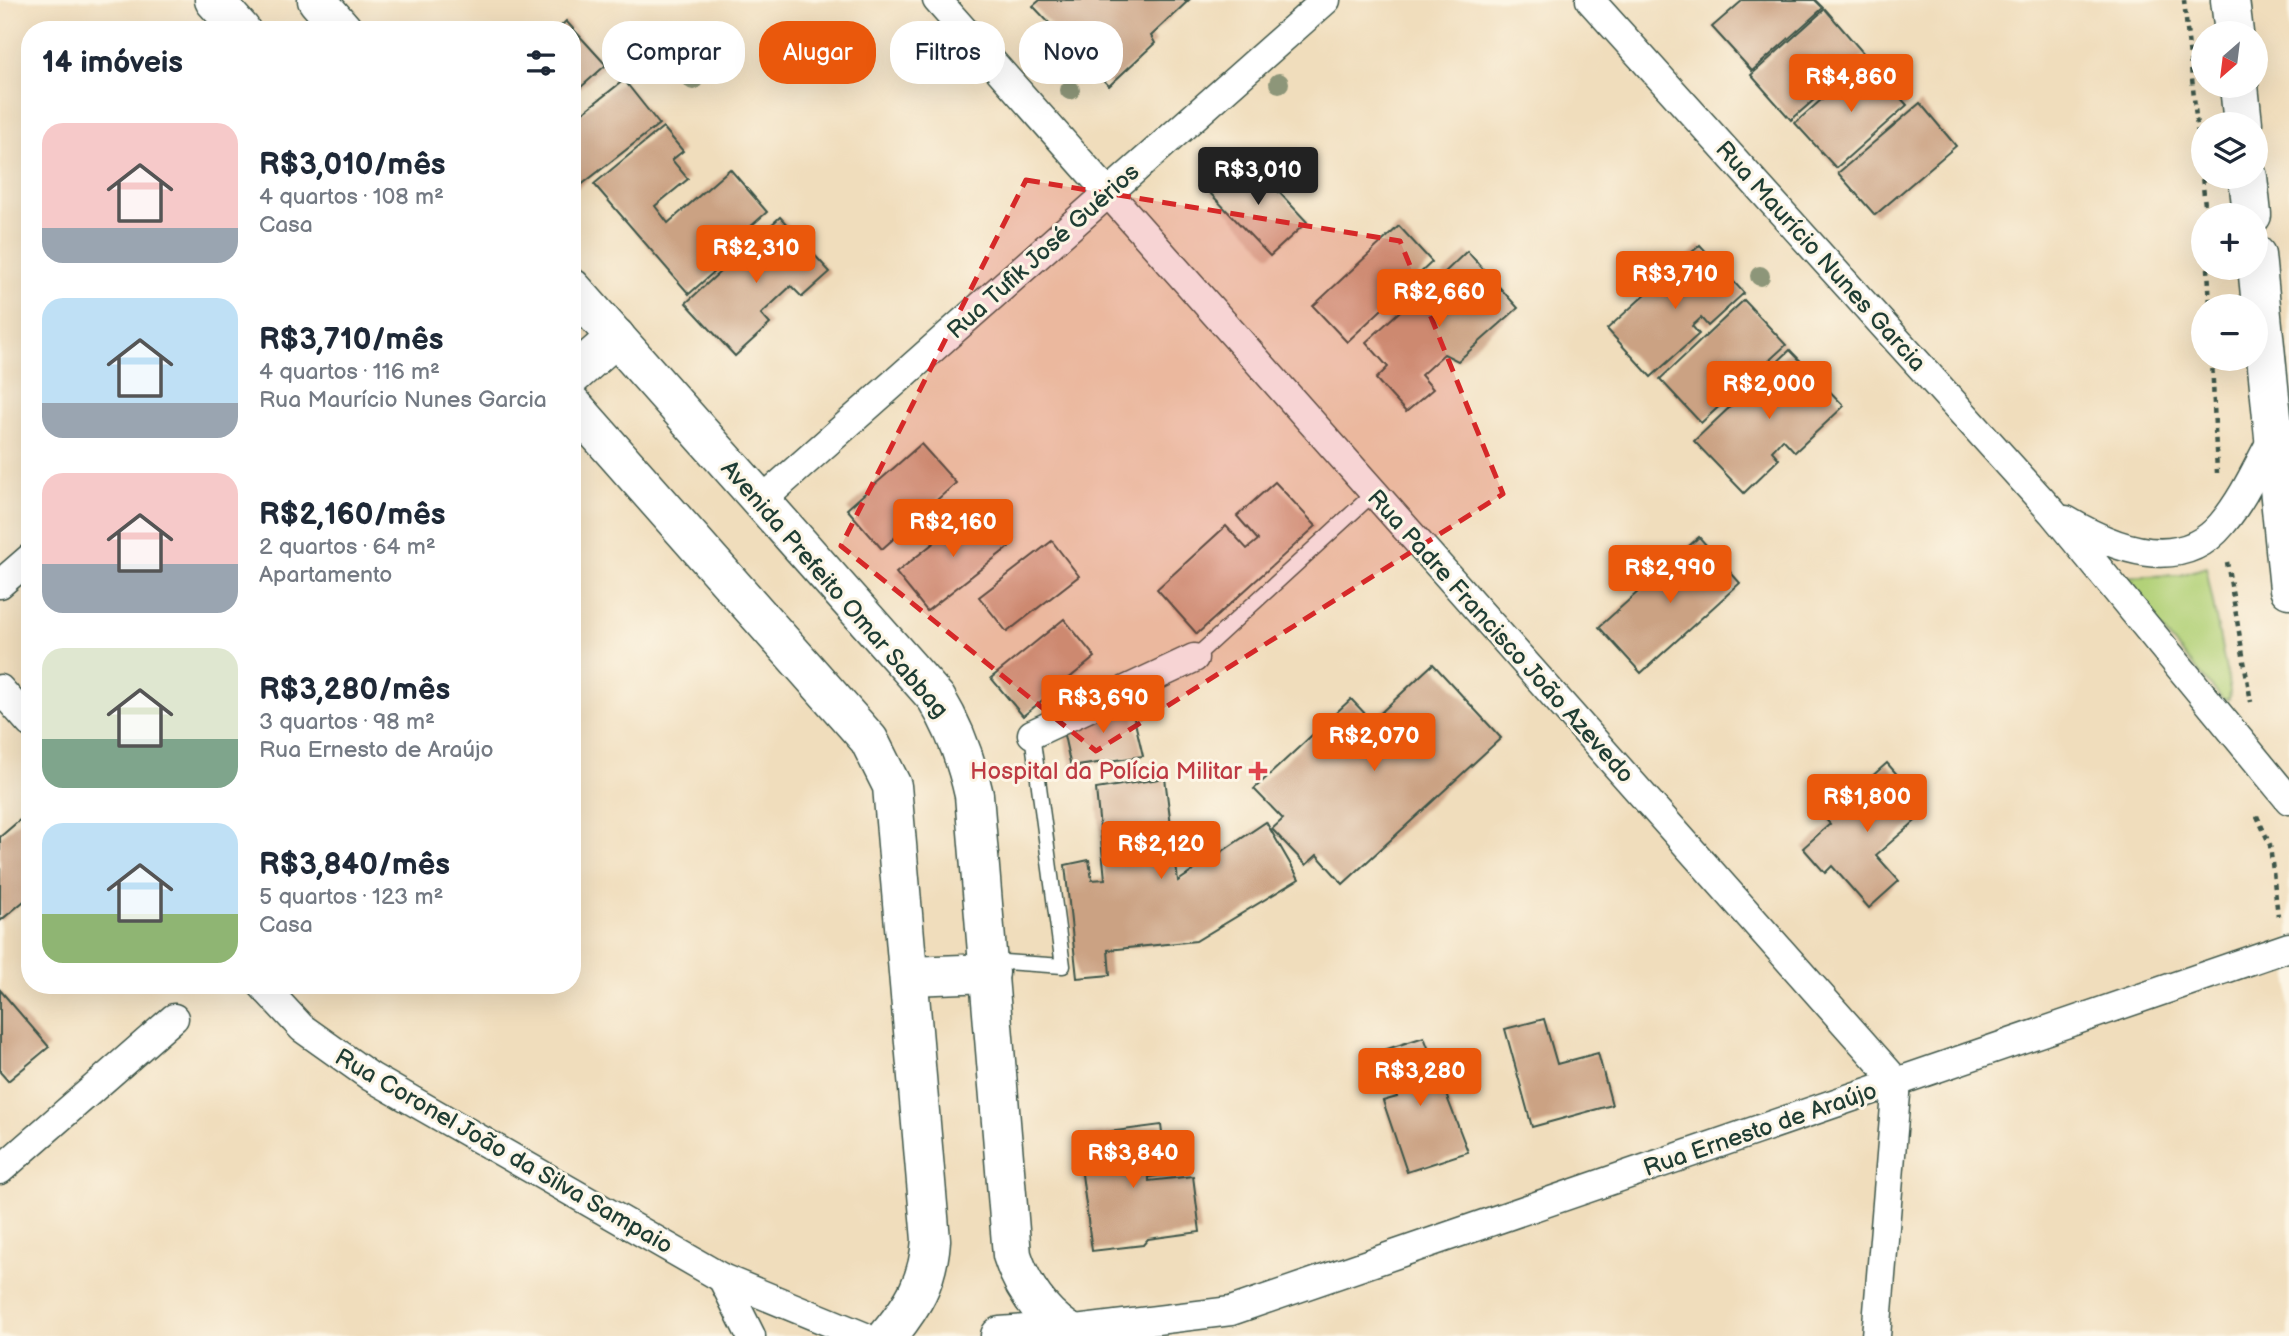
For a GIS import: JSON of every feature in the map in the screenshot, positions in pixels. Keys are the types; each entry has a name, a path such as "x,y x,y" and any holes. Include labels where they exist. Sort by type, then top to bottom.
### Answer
{"main road":[{"path":"214,0 233,21"},
{"path":"317,0 335,21"},
{"path":"2230,0 2233,21"},
{"path":"2258,280 2289,589"},
{"name":"Avenida Prefeito Omar Sabbag","path":"581,298 936,698 952,724 965,756 974,795 1012,1255 1020,1282 1037,1304 1071,1334"},
{"path":"581,368 616,337"},
{"path":"581,414 869,740 892,786 931,1240 929,1267 906,1314 888,1336"},
{"path":"910,976 989,967"},
{"path":"1000,1336 1071,1334"}],"street":[{"name":"Rua Padre Francisco João Azevedo","path":"937,0 1897,1082"},
{"name":"Rua Tufik José Guérios","path":"761,501 1326,0"},
{"name":"Rua Maurício Nunes Garcia","path":"1590,0 2052,512 2289,800"},
{"name":"Rua Maurício Nunes Garcia","path":"2052,512 2116,546 2141,553 2189,547 2206,539 2222,524 2274,436"},
{"path":"0,584 21,566"},
{"path":"1032,734 1194,658"},
{"path":"0,690 21,713"},
{"name":"Rua Ernesto de Araújo","path":"1071,1334 1231,1311 1897,1082 2284,935"},
{"name":"Rua Coronel João da Silva Sampaio","path":"270,994 302,1028 371,1077 722,1278 863,1336"},
{"path":"0,1170 174,1018"},
{"path":"1876,1336 1897,1082"},
{"path":"722,1278 751,1336"},
{"path":"1217,1336 1231,1311"}],"lane":[{"path":"1194,658 1374,493"},
{"path":"989,967 1063,966 1032,734"}],"path":[{"path":"2184,0 2205,203"},
{"path":"2212,371 2217,486"},
{"path":"2227,562 2251,703"},
{"path":"2250,808 2270,845 2284,935"}],"highlighted area":[{"path":"1026,180 1400,241 1503,494 1096,751 841,546"}],"green space":[{"path":"2206,567 2230,691 2229,699 2223,700 2116,577 2181,575"}],"building":[{"path":"1040,0 1189,0 1151,36 1155,43 1123,73 1123,21 1047,21 1033,6"},
{"path":"1743,0 1815,0 1823,8 1752,71 1712,27"},
{"path":"1825,9 1865,55 1791,120 1751,75"},
{"path":"581,38 602,61 602,69 581,87"},
{"path":"1866,60 1907,105 1836,168 1795,123"},
{"path":"619,84 627,84 659,124 581,185 581,114"},
{"path":"1920,103 1956,146 1875,215 1838,173"},
{"path":"663,127 683,151 672,160 688,179 655,206 668,223 730,169 767,212 708,264 715,271 689,294 594,184"},
{"path":"1247,158 1307,222 1270,256 1210,193"},
{"path":"780,217 830,272 802,297 791,286 761,314 770,324 735,356 686,303"},
{"path":"1399,226 1432,262 1347,342 1313,306"},
{"path":"1700,245 1744,293 1708,326 1701,318 1692,326 1699,334 1651,377 1607,329"},
{"path":"1467,251 1518,308 1458,361 1444,354 1421,375 1433,389 1406,412 1376,379 1388,367 1366,342 1420,293 1433,300 1451,283 1443,274"},
{"path":"1744,300 1786,345 1701,423 1660,379"},
{"path":"1790,350 1844,406 1795,452 1783,439 1772,451 1779,459 1744,493 1694,441"},
{"path":"921,444 956,483 882,549 847,509"},
{"path":"1275,482 1316,526 1197,634 1157,589 1226,526 1247,549 1258,540 1237,516"},
{"path":"979,507 1010,546 927,611 896,573"},
{"path":"1699,537 1740,583 1641,673 1599,627"},
{"path":"1052,541 1079,576 1007,632 979,597"},
{"path":"1064,619 1095,657 1023,716 991,678"},
{"path":"1433,664 1501,738 1343,884 1317,855 1306,865 1272,829 1283,819 1254,789 1351,699 1372,721"},
{"path":"1128,693 1143,756 1071,767 1062,726"},
{"path":"1887,763 1928,810 1876,855 1899,881 1869,908 1832,866 1825,873 1803,848 1830,824 1825,818"},
{"path":"1165,778 1178,881 1266,822 1299,879 1196,941 1108,950 1110,975 1077,978 1065,865 1089,860 1092,880 1105,879 1096,789"},
{"path":"21,819 21,904 0,921 0,837"},
{"path":"0,990 49,1047 8,1081 0,1072"},
{"path":"1544,1019 1557,1064 1598,1053 1612,1105 1532,1127 1505,1029"},
{"path":"1424,1037 1468,1152 1407,1172 1383,1101 1397,1097 1381,1051"},
{"path":"1161,1125 1167,1175 1149,1177 1149,1181 1193,1176 1200,1232 1148,1239 1143,1245 1092,1251 1077,1136"}],"place":[{"name":"Hospital da Polícia Militar","path":"1258,771"}]}
